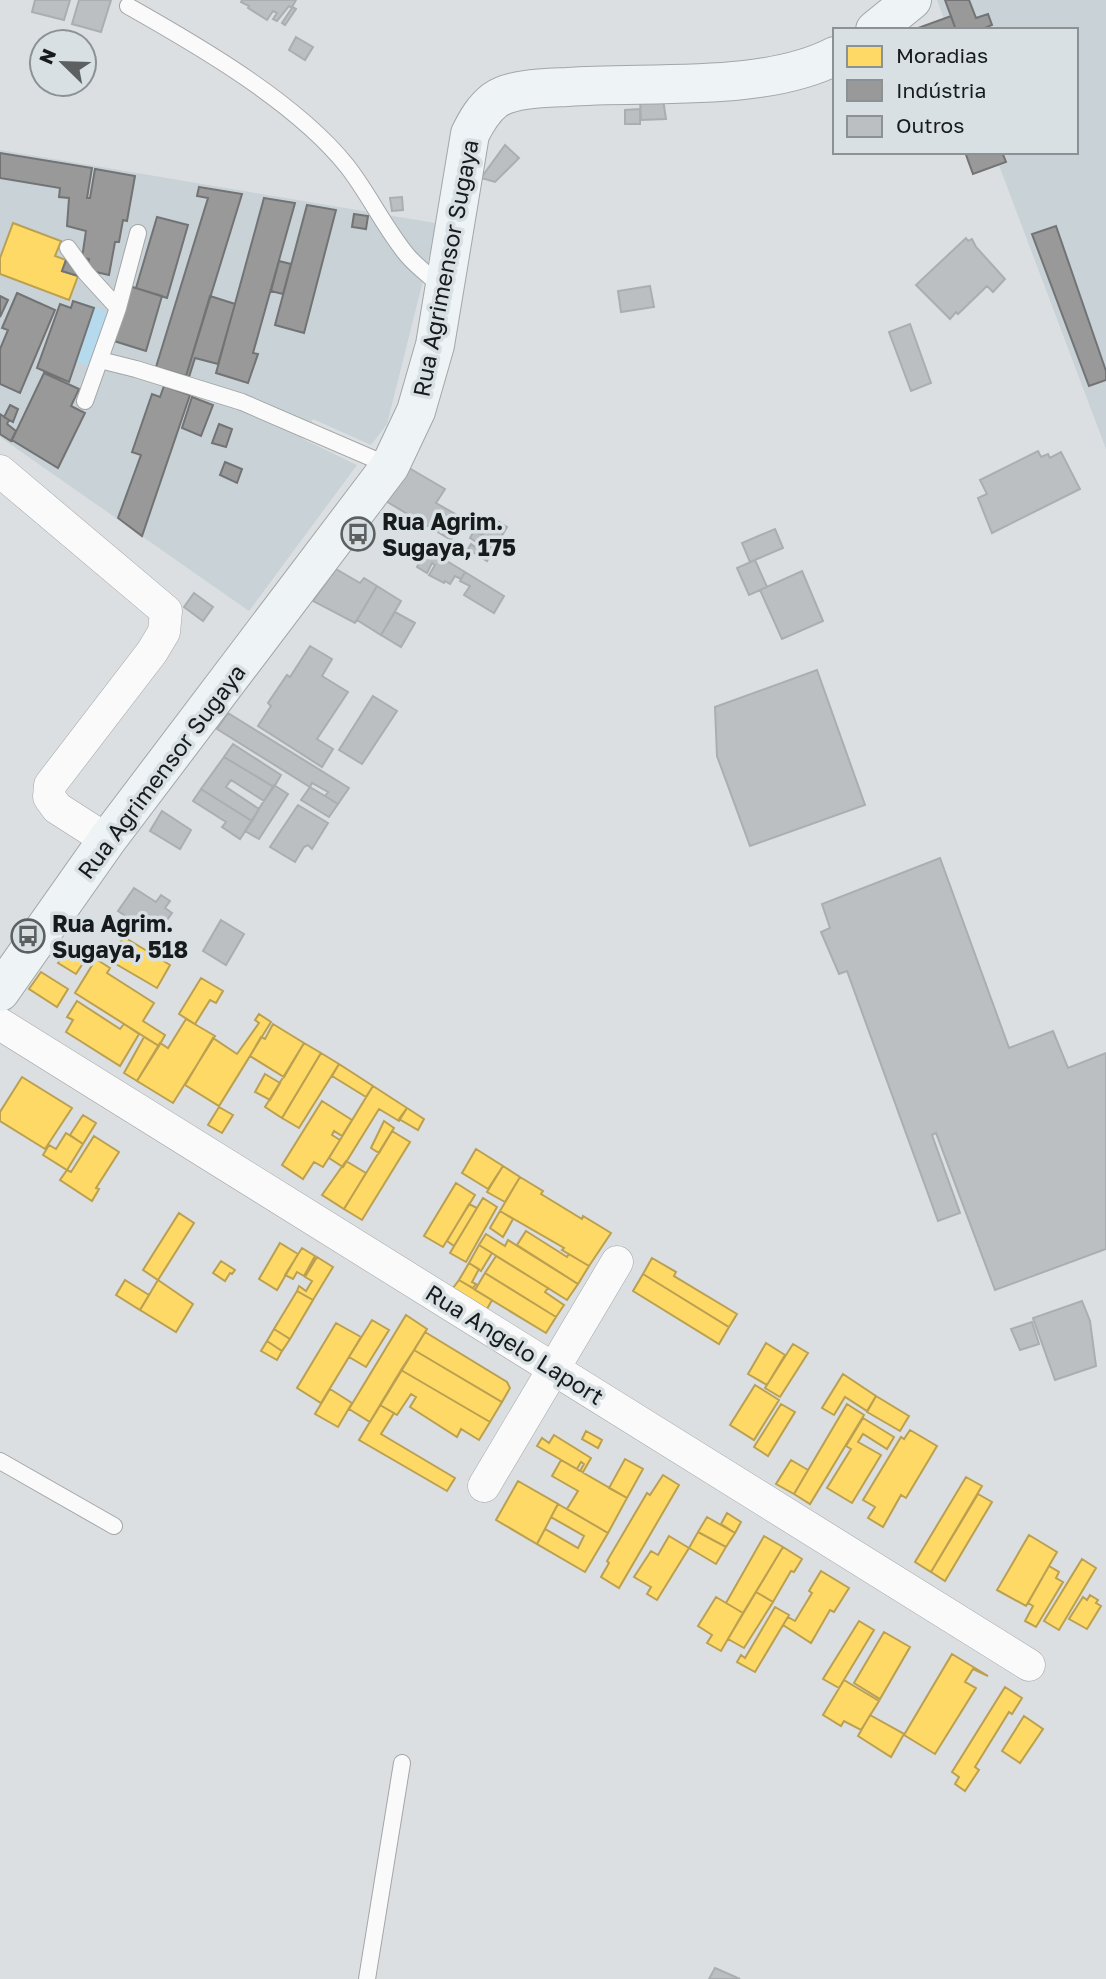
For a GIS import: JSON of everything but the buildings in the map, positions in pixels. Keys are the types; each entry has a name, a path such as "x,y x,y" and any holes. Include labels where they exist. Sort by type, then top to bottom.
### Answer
{"main road":[{"path":"877,28 912,0"},
{"name":"Rua Agrimensor Sugaya","path":"0,992 107,840 390,466 416,411 435,345 470,134 480,116 496,99 529,89 681,84 767,77 815,67 833,57"}],"street":[{"path":"0,471 166,611 164,632 152,652 50,785 49,797 57,808 107,840"},
{"name":"Rua Angelo Laport","path":"0,1024 1029,1665"},
{"path":"484,1486 617,1262"}],"lane":[{"path":"128,6 171,30 278,101 311,129 347,166 386,228 409,258 444,289"},
{"path":"85,401 118,308 138,233"},
{"path":"68,248 86,273 118,308"},
{"path":"100,360 242,402 390,466"},
{"path":"0,1461 114,1526"},
{"path":"366,1979 402,1763"}],"shaded area":[{"path":"937,0 1106,0 1106,449 995,154 1078,154 1078,28 947,28"},
{"path":"0,150 435,223 435,233 387,424 371,445 313,419 303,439 357,465 249,611 0,437"},
{"path":"79,301 110,313 90,366 59,355"}],"place":[{"name":"Rua Agrim. Sugaya, 175","path":"358,534"},
{"name":"Rua Agrim. Sugaya, 518","path":"28,936"}]}
